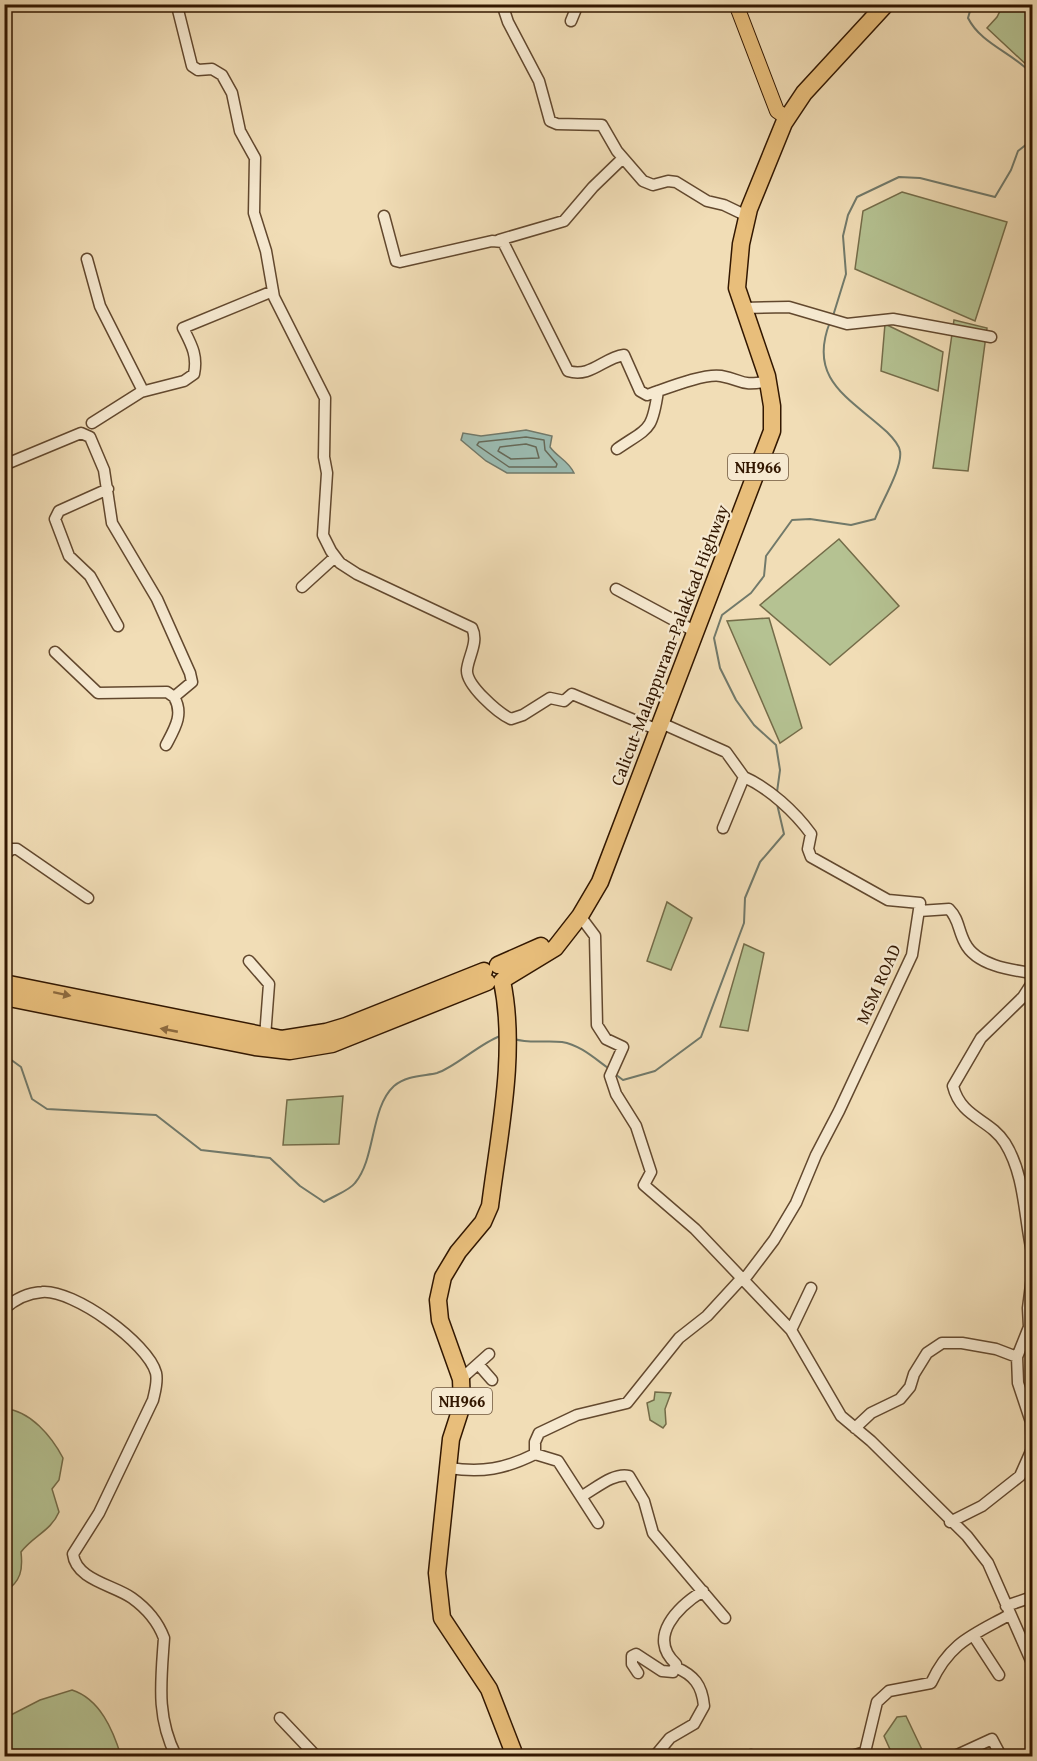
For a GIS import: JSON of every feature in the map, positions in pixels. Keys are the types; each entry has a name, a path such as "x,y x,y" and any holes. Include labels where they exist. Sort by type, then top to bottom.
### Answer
{"highway":[{"name":"Calicut-Malappuram-Palakkad Highway","path":"4,983 23,993 255,1047 290,1051 332,1044 494,977 550,941 559,941 580,916 600,882 772,430 772,406 768,381 737,288 741,244 747,216 782,119 886,4"},
{"name":"Calicut-Malappuram-Palakkad Highway","path":"4,997 23,993 282,1039 326,1032 494,977"},
{"name":"NH966","path":"494,977 509,1016 490,1206 483,1222 458,1252 443,1277 438,1300 440,1320 461,1379 462,1405 452,1439 437,1573 442,1618 489,1689 514,1756"}],"main road":[{"path":"736,4 782,119"}],"street":[{"path":"502,4 508,22 528,55 542,88 550,121 557,124 602,125 622,158 643,181 653,185 668,181 676,182 707,201 724,205 747,216"},
{"path":"571,21 578,4"},
{"path":"178,10 192,66 198,70 212,69 222,75 232,93 240,131 255,158 254,213 266,251 273,291 290,333 316,376 325,398 324,457 327,473 323,535 335,557 357,574 472,628 475,633 467,672 471,683 500,714 511,719 523,715 550,698 564,701 572,694 726,752 744,777 757,783 803,823 811,834 808,849 811,857 888,900 920,903 919,911 949,909 958,918 965,944 973,954 989,963 1032,973"},
{"path":"384,216 392,253 396,261 400,262 499,240 564,221 622,158"},
{"path":"499,240 503,242 568,371 579,374 624,355 640,391 647,395 699,378 720,375 748,385 768,381"},
{"path":"87,259 100,306 127,357 141,392"},
{"path":"4,465 51,443 84,432 90,420 141,392 184,381 194,374 197,362 195,351 183,328 273,291"},
{"path":"743,308 789,308 847,324 893,319 991,337"},
{"path":"616,449 646,432 651,426 658,391"},
{"path":"84,432 88,434 96,447 108,489 112,523 157,599 190,673 192,682 174,697"},
{"path":"108,489 59,511 55,519 69,556 90,576 118,626"},
{"path":"302,587 335,557"},
{"path":"616,589 696,632"},
{"path":"55,652 98,693 167,692 174,697 180,711 177,724 166,745"},
{"path":"723,828 744,777"},
{"path":"4,855 12,849 17,849 88,898"},
{"name":"MSM ROAD","path":"535,1454 535,1442 539,1433 577,1415 627,1403 679,1338 706,1316 742,1280 774,1239 796,1203 816,1155 912,955 919,911"},
{"path":"580,916 595,936 597,1025 606,1039 623,1047 613,1071 616,1094 636,1126 651,1172 644,1185 695,1229 791,1330 841,1416 914,1482 950,1522 967,1536 988,1563 1032,1663"},
{"path":"249,961 268,981 265,1037"},
{"path":"1032,983 1023,997 981,1038 952,1086 968,1113 994,1129 1012,1158 1032,1252"},
{"path":"950,1522 982,1506 1020,1476 1032,1449 1031,1422 1018,1383 1017,1357 1029,1327 1028,1308 1032,1277"},
{"path":"791,1330 812,1288"},
{"path":"4,1309 22,1297 43,1292 62,1295 97,1314 132,1340 148,1358 155,1372 157,1385 153,1401 99,1513 73,1554 79,1569 130,1597 146,1609 161,1630 164,1638 160,1706 165,1732 176,1756"},
{"path":"855,1428 872,1413 900,1399 910,1387 914,1374 927,1353 942,1343 962,1343 996,1349 1017,1357"},
{"path":"461,1379 489,1354"},
{"path":"478,1364 492,1380"},
{"path":"448,1468 472,1472 490,1471 509,1467 535,1454 558,1461 598,1523"},
{"path":"582,1496 622,1474 629,1476 644,1501 653,1533 725,1618"},
{"path":"638,1673 632,1664 632,1656 636,1654 662,1671 672,1672 676,1664 664,1649 663,1641 672,1616 703,1591"},
{"path":"852,1756 865,1752 878,1702 889,1690 931,1683 947,1654 1008,1610 1032,1597"},
{"path":"972,1635 999,1675"},
{"path":"655,1756 670,1738 694,1724 704,1706 698,1684 693,1676 675,1666"},
{"path":"280,1718 316,1756"},
{"path":"958,1755 992,1739 1001,1756"}],"green space":[{"path":"1003,5 1032,5 1032,70 987,28 997,17"},
{"path":"902,192 1007,222 975,321 855,269 863,211"},
{"path":"954,320 987,328 968,471 933,468"},
{"path":"885,324 943,352 938,391 881,371"},
{"path":"839,539 899,606 830,665 760,605"},
{"path":"769,618 802,728 780,743 727,621"},
{"path":"667,902 692,918 671,970 647,961"},
{"path":"744,944 764,953 748,1031 720,1027"},
{"path":"343,1096 339,1144 283,1145 287,1100"},
{"path":"655,1392 671,1393 665,1409 666,1424 663,1428 650,1420 647,1403 654,1400"},
{"path":"5,1409 31,1419 53,1442 63,1458 59,1480 52,1489 59,1512 56,1519 21,1552 20,1575 15,1584 5,1592"},
{"path":"72,1690 82,1694 98,1708 114,1736 121,1756 5,1756 5,1718 40,1700"},
{"path":"906,1716 925,1756 893,1756 884,1736 897,1717"}],"water":[{"path":"526,430 552,436 550,447 574,473 507,473 486,461 461,440 463,433 481,436"}],"waterway":[{"path":"972,4 968,18 974,27 989,42 1032,74"},
{"path":"833,316 846,274 843,236 848,215 857,197 899,177 920,178 995,197 1011,170 1018,151 1032,140"},
{"path":"777,792 780,770 776,745 754,725 736,700 720,668 714,638 722,615 751,593 764,576 766,556 792,520 810,519 851,525 875,519 895,475 900,458 899,448 893,438 847,398 828,373 824,359 824,342 830,322"},
{"path":"615,1074 623,1080 655,1071 701,1037 744,923 745,898 760,862 784,834 777,804"},
{"path":"4,1062 10,1059 21,1067 32,1099 47,1109 156,1115 201,1150 270,1158 300,1186 324,1202 352,1186 362,1173 381,1107 386,1095 394,1086 410,1078 444,1070 500,1036"},
{"path":"514,1039 569,1044 587,1052 608,1068"}]}
